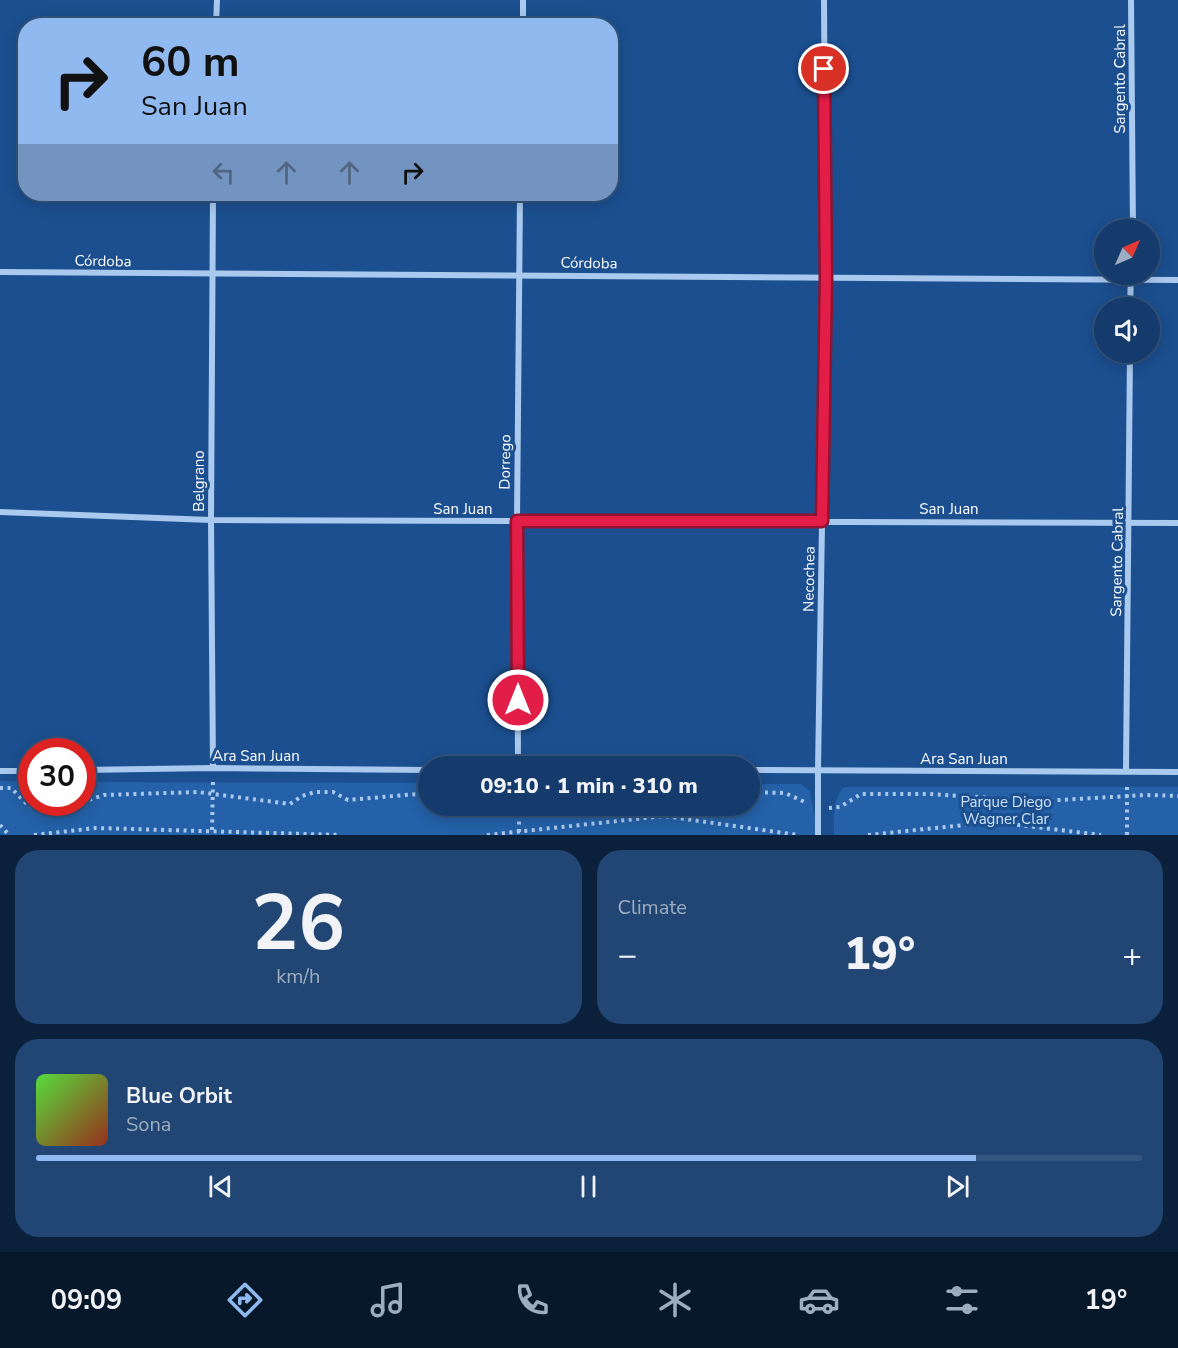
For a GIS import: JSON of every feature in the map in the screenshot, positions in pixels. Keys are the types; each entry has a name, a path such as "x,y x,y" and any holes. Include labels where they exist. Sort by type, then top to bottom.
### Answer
{"street":[{"path":"216,18 217,0"},
{"path":"523,0 523,18"},
{"name":"Necochea","path":"818,835 826,278 824,0"},
{"name":"Sargento Cabral","path":"1131,0 1133,219"},
{"name":"Belgrano","path":"213,201 211,520 213,768"},
{"name":"Dorrego","path":"518,756 520,201"},
{"name":"Córdoba","path":"0,272 826,278 1094,277"},
{"name":"Córdoba","path":"1160,279 1178,280"},
{"name":"Sargento Cabral","path":"1126,771 1130,363"},
{"name":"San Juan","path":"0,512 211,520 1178,523"},
{"name":"Ara San Juan","path":"96,770 213,768 418,770"},
{"name":"Ara San Juan","path":"760,770 1178,772"},
{"path":"0,771 18,771"}],"path":[{"path":"212,830 213,768"},
{"path":"1126,771 1127,835"},
{"path":"0,788 11,788 18,795"},
{"path":"96,798 104,795 198,792 290,804 302,796 315,792 333,792 348,800 418,794"},
{"path":"760,792 785,793 818,808 840,807 861,794 929,794 1042,801 1128,796 1178,796"},
{"path":"519,816 519,832"},
{"path":"487,835 664,816 798,835"},
{"path":"868,835 994,822 1101,835"},
{"path":"0,825 9,835"},
{"path":"34,835 96,828 341,835"}],"green space":[{"path":"0,781 18,782 18,816 96,816 96,782 418,783 418,816 760,816 760,784 801,784 810,791 818,835 0,835"},
{"name":"Parque Diego Wagner Clar","path":"844,787 1178,787 1178,835 834,835 837,797"}],"route":[{"path":"518,700 517,521 822,521 826,278 824,69"}]}
